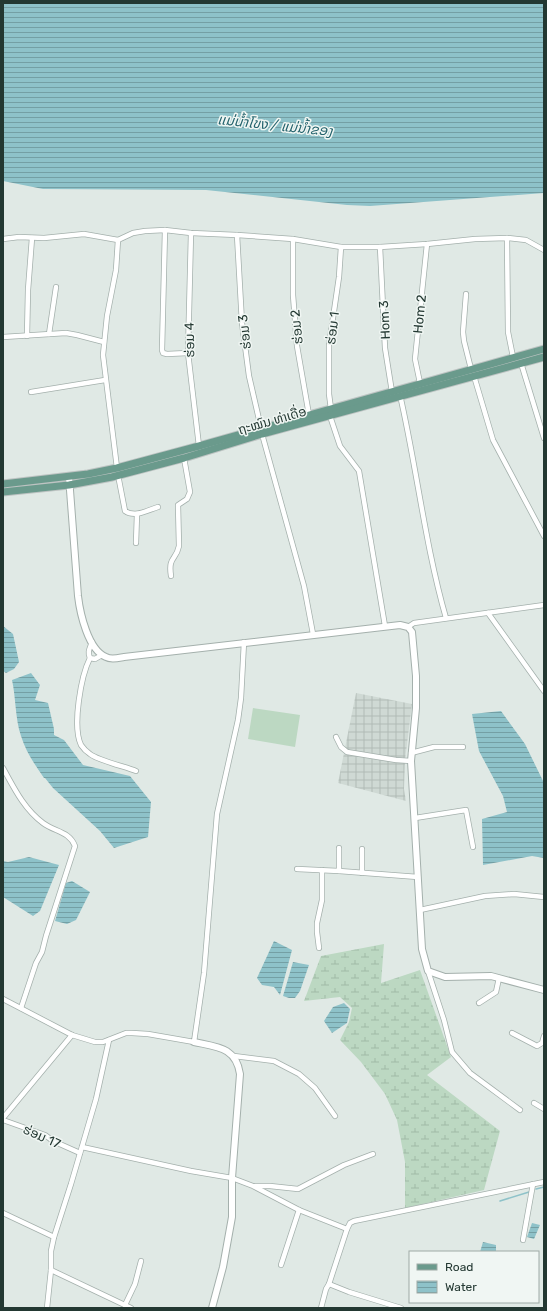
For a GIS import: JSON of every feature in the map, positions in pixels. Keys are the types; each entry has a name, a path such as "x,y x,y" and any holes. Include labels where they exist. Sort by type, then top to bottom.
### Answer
{"main road":[{"name":"ຖະໝົນ ທ່າເດື່ອ","path":"3,492 90,482 117,471 199,446 262,431 473,372 513,357 544,349"},
{"name":"ຖະໝົນ ທ່າເດື່ອ","path":"397,393 420,383 544,357"},
{"name":"ຖະໝົນ ທ່າເດື່ອ","path":"3,484 117,471 184,458 309,415 330,412"}],"street":[{"path":"165,230 162,350 163,353 167,354 188,353"},
{"path":"3,239 84,234 118,240 133,233 165,230 191,234 237,235 293,240 341,247 380,247 507,238 526,240 544,250"},
{"name":"ຮ່ອມ 4","path":"191,234 188,353 199,446"},
{"name":"ຮ່ອມ 3","path":"237,235 242,323 249,376 262,431 304,586 313,634"},
{"path":"27,336 28,290 32,238"},
{"path":"507,238 508,332 513,357"},
{"path":"118,240 116,270 109,301 103,355 117,471 125,511 128,513 137,514 158,507"},
{"name":"ຮ່ອມ 2","path":"293,240 293,295 297,346 309,415"},
{"name":"Hom 2","path":"420,383 415,359 427,244"},
{"name":"ຮ່ອມ 1","path":"341,247 339,277 329,345 330,412 340,446 359,471 385,626"},
{"name":"Hom 3","path":"380,247 385,348 406,422 435,581 446,618"},
{"path":"49,334 56,287"},
{"path":"466,294 463,332 464,341 493,440 544,536"},
{"path":"3,337 49,334 77,335 104,342"},
{"path":"521,363 544,438"},
{"path":"31,392 105,380"},
{"path":"171,576 171,560 179,546 178,505 187,499 190,492 184,458"},
{"path":"69,477 78,596 81,615 92,642 102,655 111,659 385,626 400,625 408,627 414,623 544,605"},
{"path":"136,543 137,514"},
{"path":"488,613 544,691"},
{"path":"408,627 413,637 416,676 416,708 410,761 415,818 422,949 444,1020 452,1052 470,1073 520,1110"},
{"path":"92,642 88,650 88,655 90,658 84,673 78,707 78,732 82,746 91,755 136,771"},
{"path":"194,1042 204,973 217,814 238,720 241,698 244,642"},
{"path":"90,658 95,659 102,655"},
{"path":"336,737 341,747 347,752 410,761"},
{"path":"411,753 434,747 463,747"},
{"path":"3,768 25,806 44,824 69,836 75,846 42,952 36,963 21,1008"},
{"path":"415,818 466,810 473,847"},
{"path":"339,848 339,871"},
{"path":"362,849 362,873"},
{"path":"297,869 418,877"},
{"path":"319,948 317,923 322,900 322,870"},
{"path":"420,910 485,896 514,894 544,897"},
{"path":"428,971 445,977 491,976 544,990"},
{"path":"480,1003 496,992 499,978"},
{"path":"3,999 72,1035 94,1042 103,1042 126,1033 139,1033 220,1047 234,1056 274,1061 299,1074 315,1088 336,1116"},
{"path":"512,1033 537,1046 542,1043 544,1036"},
{"path":"3,1119 72,1035"},
{"path":"47,1308 51,1270 51,1251 54,1237 96,1099 109,1040"},
{"path":"212,1308 223,1267 232,1217 232,1178 240,1074 234,1056"},
{"path":"534,1103 544,1109"},
{"name":"ຮ່ອມ 17","path":"3,1119 45,1135 53,1141 80,1153"},
{"path":"82,1148 232,1178 253,1186 299,1210 347,1229"},
{"path":"253,1186 298,1189 344,1165 373,1154"},
{"path":"321,1308 348,1226 354,1221 544,1182"},
{"path":"523,1240 533,1184"},
{"path":"281,1265 299,1210"},
{"path":"3,1213 54,1237"},
{"path":"125,1305 135,1284 141,1261"},
{"path":"51,1270 131,1308"},
{"path":"329,1284 349,1292 401,1308"}],"shaded area":[{"path":"356,693 412,704 405,760 404,789 406,801 338,783"}],"green space":[{"path":"253,708 300,715 295,747 248,739"},
{"path":"384,944 381,983 420,970 451,1057 427,1075 500,1131 484,1190 405,1208 405,1162 397,1120 385,1094 361,1062 340,1040 349,1022 352,1008 340,997 304,1001 321,956"}],"water":[{"name":"แม่น้ำโขง / ແມ່ນ້ຳຂອງ","path":"3,3 544,3 544,193 370,206 347,205 206,190 43,189 3,181"},
{"path":"3,626 13,634 19,662 14,669 6,673 3,671"},
{"path":"31,673 40,685 35,700 48,703 54,735 64,740 83,765 130,776 151,802 148,837 114,848 100,831 44,778 28,753 21,736 12,680"},
{"path":"501,711 525,744 544,783 544,858 532,856 483,865 482,819 507,812 503,796 479,751 472,714"},
{"path":"29,857 59,865 40,911 33,916 3,897 3,861 8,862"},
{"path":"72,881 90,892 76,920 67,924 55,921 66,883"},
{"path":"274,941 292,950 280,995 274,987 262,985 257,978"},
{"path":"293,962 309,965 300,991 295,998 289,998 283,996"},
{"path":"344,1003 350,1009 347,1023 332,1033 324,1021 333,1007"},
{"path":"532,1223 540,1225 534,1239 527,1237"},
{"path":"483,1242 496,1245 496,1251 480,1251"}],"waterway":[{"path":"536,1189 544,1187"},
{"path":"500,1201 529,1192"}]}
